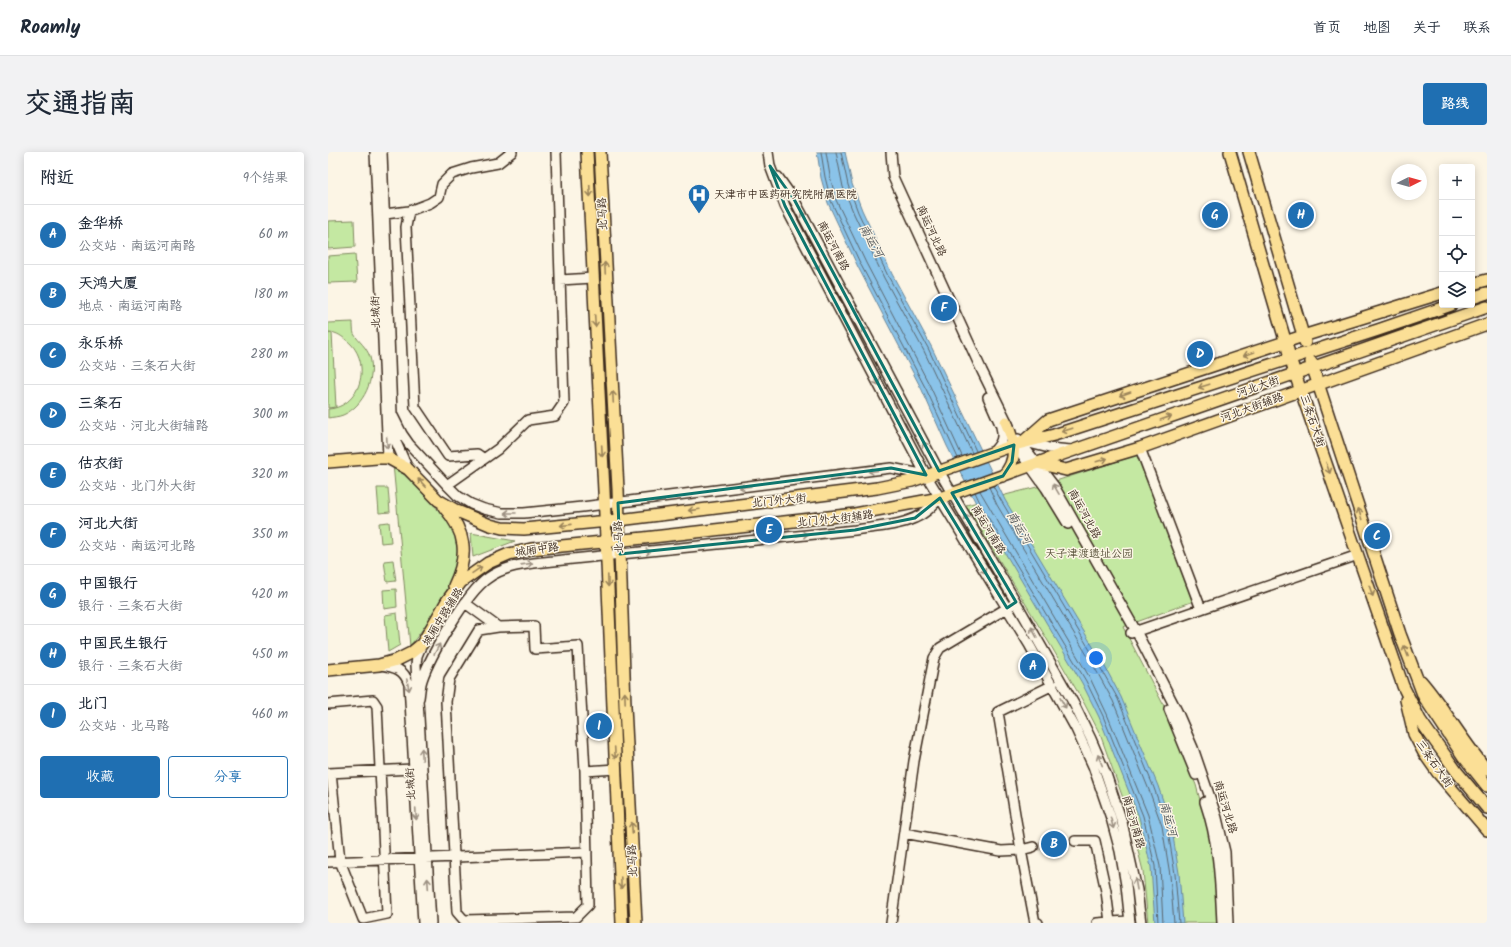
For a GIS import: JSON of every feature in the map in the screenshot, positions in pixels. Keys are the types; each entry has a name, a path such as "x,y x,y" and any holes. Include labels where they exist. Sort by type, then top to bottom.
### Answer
{"main road":[{"name":"北马路","path":"587,152 606,542 622,923"},
{"name":"北马路","path":"600,152 620,541 625,706 636,923"},
{"name":"三条石大街","path":"1230,152 1280,324 1281,343 1323,399 1400,634 1424,697 1440,724 1487,786"},
{"name":"三条石大街","path":"1249,152 1297,318 1305,335 1308,352 1302,372 1301,391 1403,686 1414,734 1438,773 1487,830"},
{"path":"1475,283 1487,280"},
{"path":"1475,297 1487,293"},
{"path":"1003,476 1010,468 1019,441 1048,420 1305,335 1439,294"},
{"name":"河北大街","path":"945,469 1019,441 1054,435 1254,369 1302,372 1487,307"},
{"name":"河北大街","path":"1302,372 1308,352 1442,308"},
{"path":"1260,386 1302,372 1343,375 1487,324"},
{"path":"1305,335 1331,338 1357,336"},
{"path":"1302,372 1305,335"},
{"path":"1254,369 1268,358 1281,343"},
{"path":"1260,386 1302,372"},
{"name":"河北大街","path":"956,492 1260,386"},
{"name":"河北大街辅路","path":"1034,464 1066,470 1140,448 1301,391"},
{"path":"1003,423 1019,441"},
{"path":"328,462 388,458"},
{"name":"城厢中路","path":"388,458 408,469 438,500 458,526 464,549 461,570 447,601"},
{"name":"北门外大街","path":"605,522 851,492 912,481 945,469"},
{"name":"北门外大街","path":"620,541 855,514 940,498 956,492"},
{"name":"城厢中路","path":"438,500 470,517 502,528 524,530 605,522"},
{"name":"城厢中路","path":"328,670 379,665 404,656 422,644 456,588 468,576 502,556 531,549 620,541"},
{"name":"三条石大街","path":"1415,673 1487,770"},
{"name":"三条石大街","path":"1403,686 1420,720 1457,772 1487,808"},
{"path":"618,808 631,807"}],"street":[{"name":"北城街","path":"375,152 388,458"},
{"name":"北城街","path":"382,152 392,414 396,442 408,469"},
{"path":"385,214 409,211 430,203 438,198 442,184 452,174 498,163 512,152"},
{"path":"447,486 498,449 528,420 555,416 564,403 556,152"},
{"name":"南运河南路","path":"768,152 770,166 786,206 926,475 1053,685 1085,748 1106,804 1120,851 1130,922"},
{"name":"南运河北路","path":"885,152 888,179 1003,423"},
{"name":"南运河北路","path":"891,152 893,177 1003,423"},
{"name":"南运河南路","path":"770,166 795,200 945,469 956,492 1083,722 1106,774 1122,822 1137,890 1141,923"},
{"path":"409,211 406,227 415,407 448,456 477,454 484,459"},
{"path":"560,280 593,278"},
{"path":"392,414 409,444 447,486 471,504 502,513 524,513 618,503 891,468 926,475"},
{"path":"993,452 999,447 1002,439 1003,423"},
{"path":"1019,441 1049,448 1074,450"},
{"name":"南运河北路","path":"1019,441 1034,464 1054,486 1179,717 1198,762 1217,818 1225,852 1228,923"},
{"path":"1140,448 1200,609"},
{"name":"北门外大街辅路","path":"606,556 856,530 897,524 915,518 927,511 940,498"},
{"path":"1134,632 1358,555"},
{"name":"城厢中路辅路","path":"419,698 422,680 438,647 465,603 474,590 483,581 507,568 528,564 606,556"},
{"path":"891,923 914,761 934,658 940,648 1016,602"},
{"path":"465,603 498,627"},
{"path":"534,626 535,649 578,646 585,771 588,905 576,917 525,921 464,920 457,912 446,702 449,679 479,630 498,627 534,626"},
{"name":"南运河北路","path":"1134,632 1170,710 1198,780 1208,810 1220,865 1222,923"},
{"name":"北城街","path":"422,644 417,656 416,665 419,698 423,923"},
{"name":"北城街","path":"379,665 397,668 407,679 410,700 414,769 431,923"},
{"path":"1038,923 1035,923 1021,850 998,712 1053,685"},
{"path":"328,704 373,700 377,706 381,771 387,914 363,919 340,861 329,773 381,771 414,769"},
{"path":"585,771 616,769"},
{"path":"904,833 1001,851 1021,850 1033,847"},
{"path":"1075,841 1095,841 1106,891 1110,922"},
{"path":"328,862 385,858 587,852"},
{"path":"1098,923 1130,922"}],"highlighted area":[{"path":"770,166 795,201 939,471 1014,445 1012,462 1003,476 952,493 1016,602 1007,608 940,498 915,518 855,530 620,554 618,503 891,468 926,475 785,206"}],"green space":[{"path":"354,220 355,247 328,249 328,221"},
{"path":"355,254 357,282 328,283 328,256"},
{"path":"353,322 354,334 367,350 370,357 370,382 362,398 350,411 341,416 328,418 328,409 340,406 349,400 356,391 360,380 361,369 359,358 354,347 339,335 328,332 328,323"},
{"path":"332,333 336,407 328,408 328,334"},
{"name":"天子津渡遗址公园","path":"1140,454 1194,601 1123,627 1163,704 1196,785 1214,853 1217,923 1148,923 1143,871 1129,815 1100,734 1051,646 966,505 1037,487"},
{"path":"393,464 422,492 443,516 455,533 459,548 457,563 445,593 437,608 410,646"},
{"path":"377,488 388,488 390,512 379,513"},
{"path":"389,522 391,542 381,543 379,523"},
{"path":"471,533 515,541 473,557"},
{"path":"393,560 396,581 387,582 384,561"},
{"path":"396,589 397,607 384,609 383,590"},
{"path":"397,613 400,645 388,652 385,615"}],"water":[{"name":"南运河","path":"817,152 845,152 852,184 862,210 892,274 931,346 1005,500 1104,665 1121,697 1158,786 1171,824 1179,873 1183,923 1155,923 1151,867 1139,817 1099,717 1082,683 979,509 947,446 922,390 858,267 828,203 821,178"}],"tunnel":[{"path":"1033,847 1075,841"}],"place":[{"name":"天津市中医药研究院附属医院","path":"699,214"},
{"name":"中国银行","path":"1215,215"},
{"name":"中国民生银行","path":"1301,215"},
{"name":"河北大街","path":"944,308"},
{"name":"三条石","path":"1200,354"},
{"name":"估衣街","path":"769,530"},
{"name":"永乐桥","path":"1377,536"},
{"name":"金华桥","path":"1033,666"},
{"name":"北门","path":"599,726"},
{"name":"天鸿大厦","path":"1054,844"}]}
